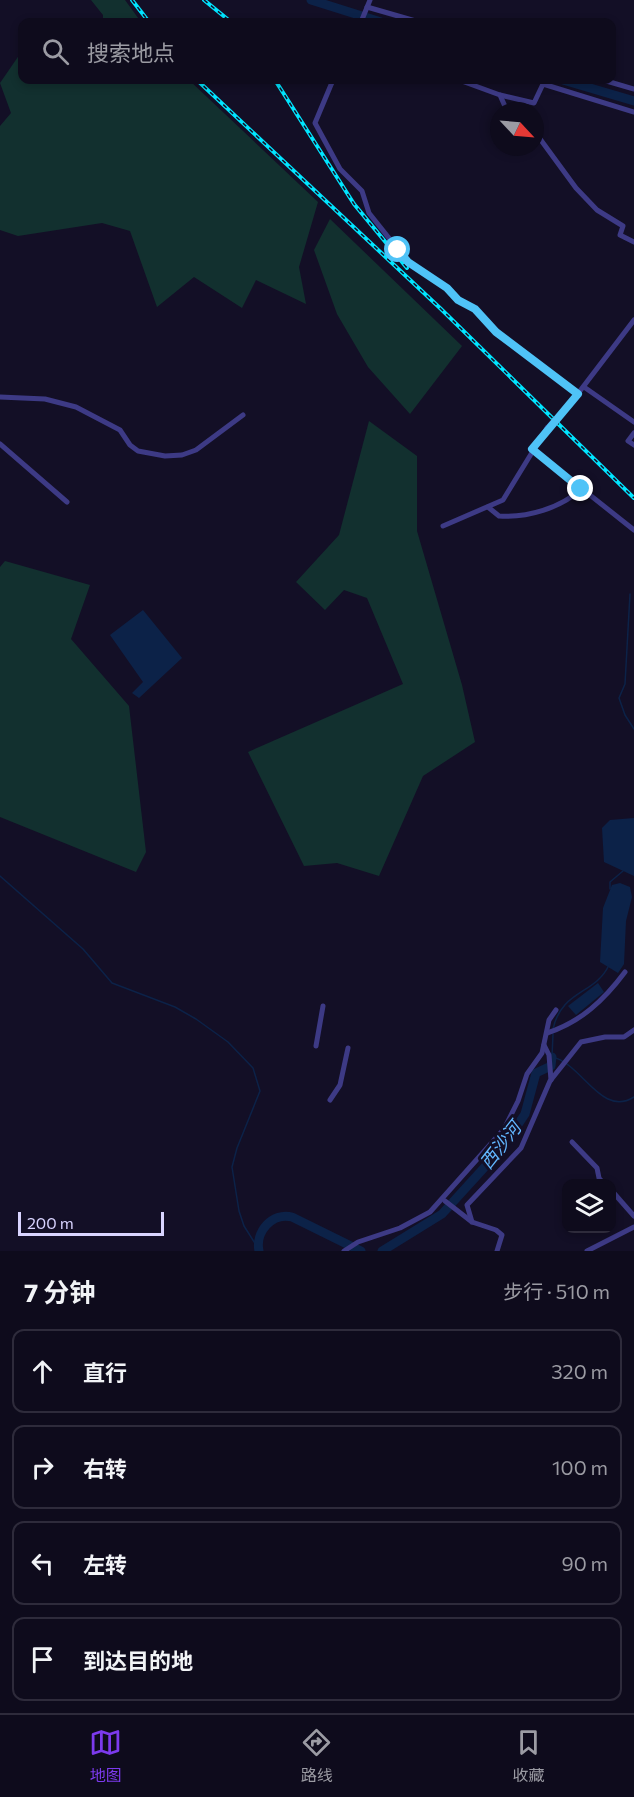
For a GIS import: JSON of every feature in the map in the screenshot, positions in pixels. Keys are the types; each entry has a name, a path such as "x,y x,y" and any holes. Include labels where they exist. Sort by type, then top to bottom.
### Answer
{"street":[{"path":"363,18 370,0"},
{"path":"367,8 404,18"},
{"path":"331,84 315,123 340,169 362,191 369,213 374,220 408,262 447,288 458,300 475,309 496,332 578,394"},
{"path":"470,84 500,95 534,103 543,84 634,112"},
{"path":"616,84 634,89"},
{"path":"500,95 503,102"},
{"path":"544,144 576,188 597,210 623,226 620,235 634,242"},
{"path":"443,526 504,500 532,449 547,428 584,387 634,320"},
{"path":"584,387 634,422"},
{"path":"0,397 45,399 76,407 120,430 130,446 138,451 165,456 182,455 196,450 243,415"},
{"path":"634,433 628,441 634,445"},
{"path":"0,444 67,502"},
{"path":"532,449 634,530"},
{"path":"488,507 499,516 528,515 571,499 581,489"},
{"path":"547,1034 574,1021 604,999 625,972"},
{"path":"316,1046 323,1006"},
{"path":"344,1251 358,1242 400,1228 430,1212 504,1129 518,1101 527,1074 542,1053 549,1020 556,1010"},
{"path":"472,1222 467,1205 521,1148 541,1098 551,1080 581,1042 605,1037 624,1037 634,1030"},
{"path":"544,1045 549,1054 551,1080"},
{"path":"330,1100 340,1085 348,1048"},
{"path":"572,1142 597,1168 600,1179"},
{"path":"616,1196 634,1216"},
{"path":"445,1201 472,1222 496,1230 502,1235 497,1251"},
{"path":"587,1251 634,1227"}],"green space":[{"path":"91,0 125,0 138,18 103,18"},
{"path":"18,57 18,84 193,84 318,202 299,267 306,304 256,280 242,308 194,277 157,307 130,231 102,223 18,236 0,230 0,126 11,113 0,83"},
{"path":"330,219 462,346 410,414 368,367 337,314 314,250"},
{"path":"369,421 417,456 417,531 462,685 475,742 423,776 379,876 337,863 304,866 248,752 403,684 367,598 344,590 325,610 296,582 339,535"},
{"path":"5,561 90,585 71,639 129,706 146,852 136,872 0,817 0,567"}],"water":[{"path":"143,610 182,658 139,698 132,693 143,682 110,635"},
{"path":"634,818 634,876 604,862 602,828 610,820"},
{"path":"620,883 630,887 632,897 626,921 624,964 618,973 600,962 603,908 612,885"},
{"path":"598,983 604,992 576,1015 568,1006"}],"waterway":[{"path":"311,0 368,18"},
{"path":"577,84 634,101"},
{"name":"西沙河","path":"630,594 625,684 619,698 625,715 634,729"},
{"name":"西沙河","path":"610,889 610,882 623,871"},
{"path":"0,876 83,949 112,983 175,1007 196,1019 228,1042 253,1068 260,1091 237,1148 232,1167 239,1211 244,1226 258,1248"},
{"name":"西沙河","path":"553,1029 557,1016 564,1006 596,982 609,965"},
{"path":"553,1034 552,1057 563,1061 601,1095 611,1100 622,1102 634,1097"},
{"name":"西沙河","path":"382,1251 442,1214 503,1147 525,1114 536,1073 551,1066 552,1057"},
{"name":"西沙河","path":"259,1251 258,1244 266,1225 285,1216 292,1217 361,1251"}],"railway":[{"path":"132,0 146,18"},
{"path":"204,0 226,18"},
{"path":"201,84 441,309 634,498"},
{"path":"278,84 354,204 407,268"}],"route":[{"path":"398,250 408,262 447,288 458,300 475,309 496,332 578,394 547,428 532,449 581,489"}]}
